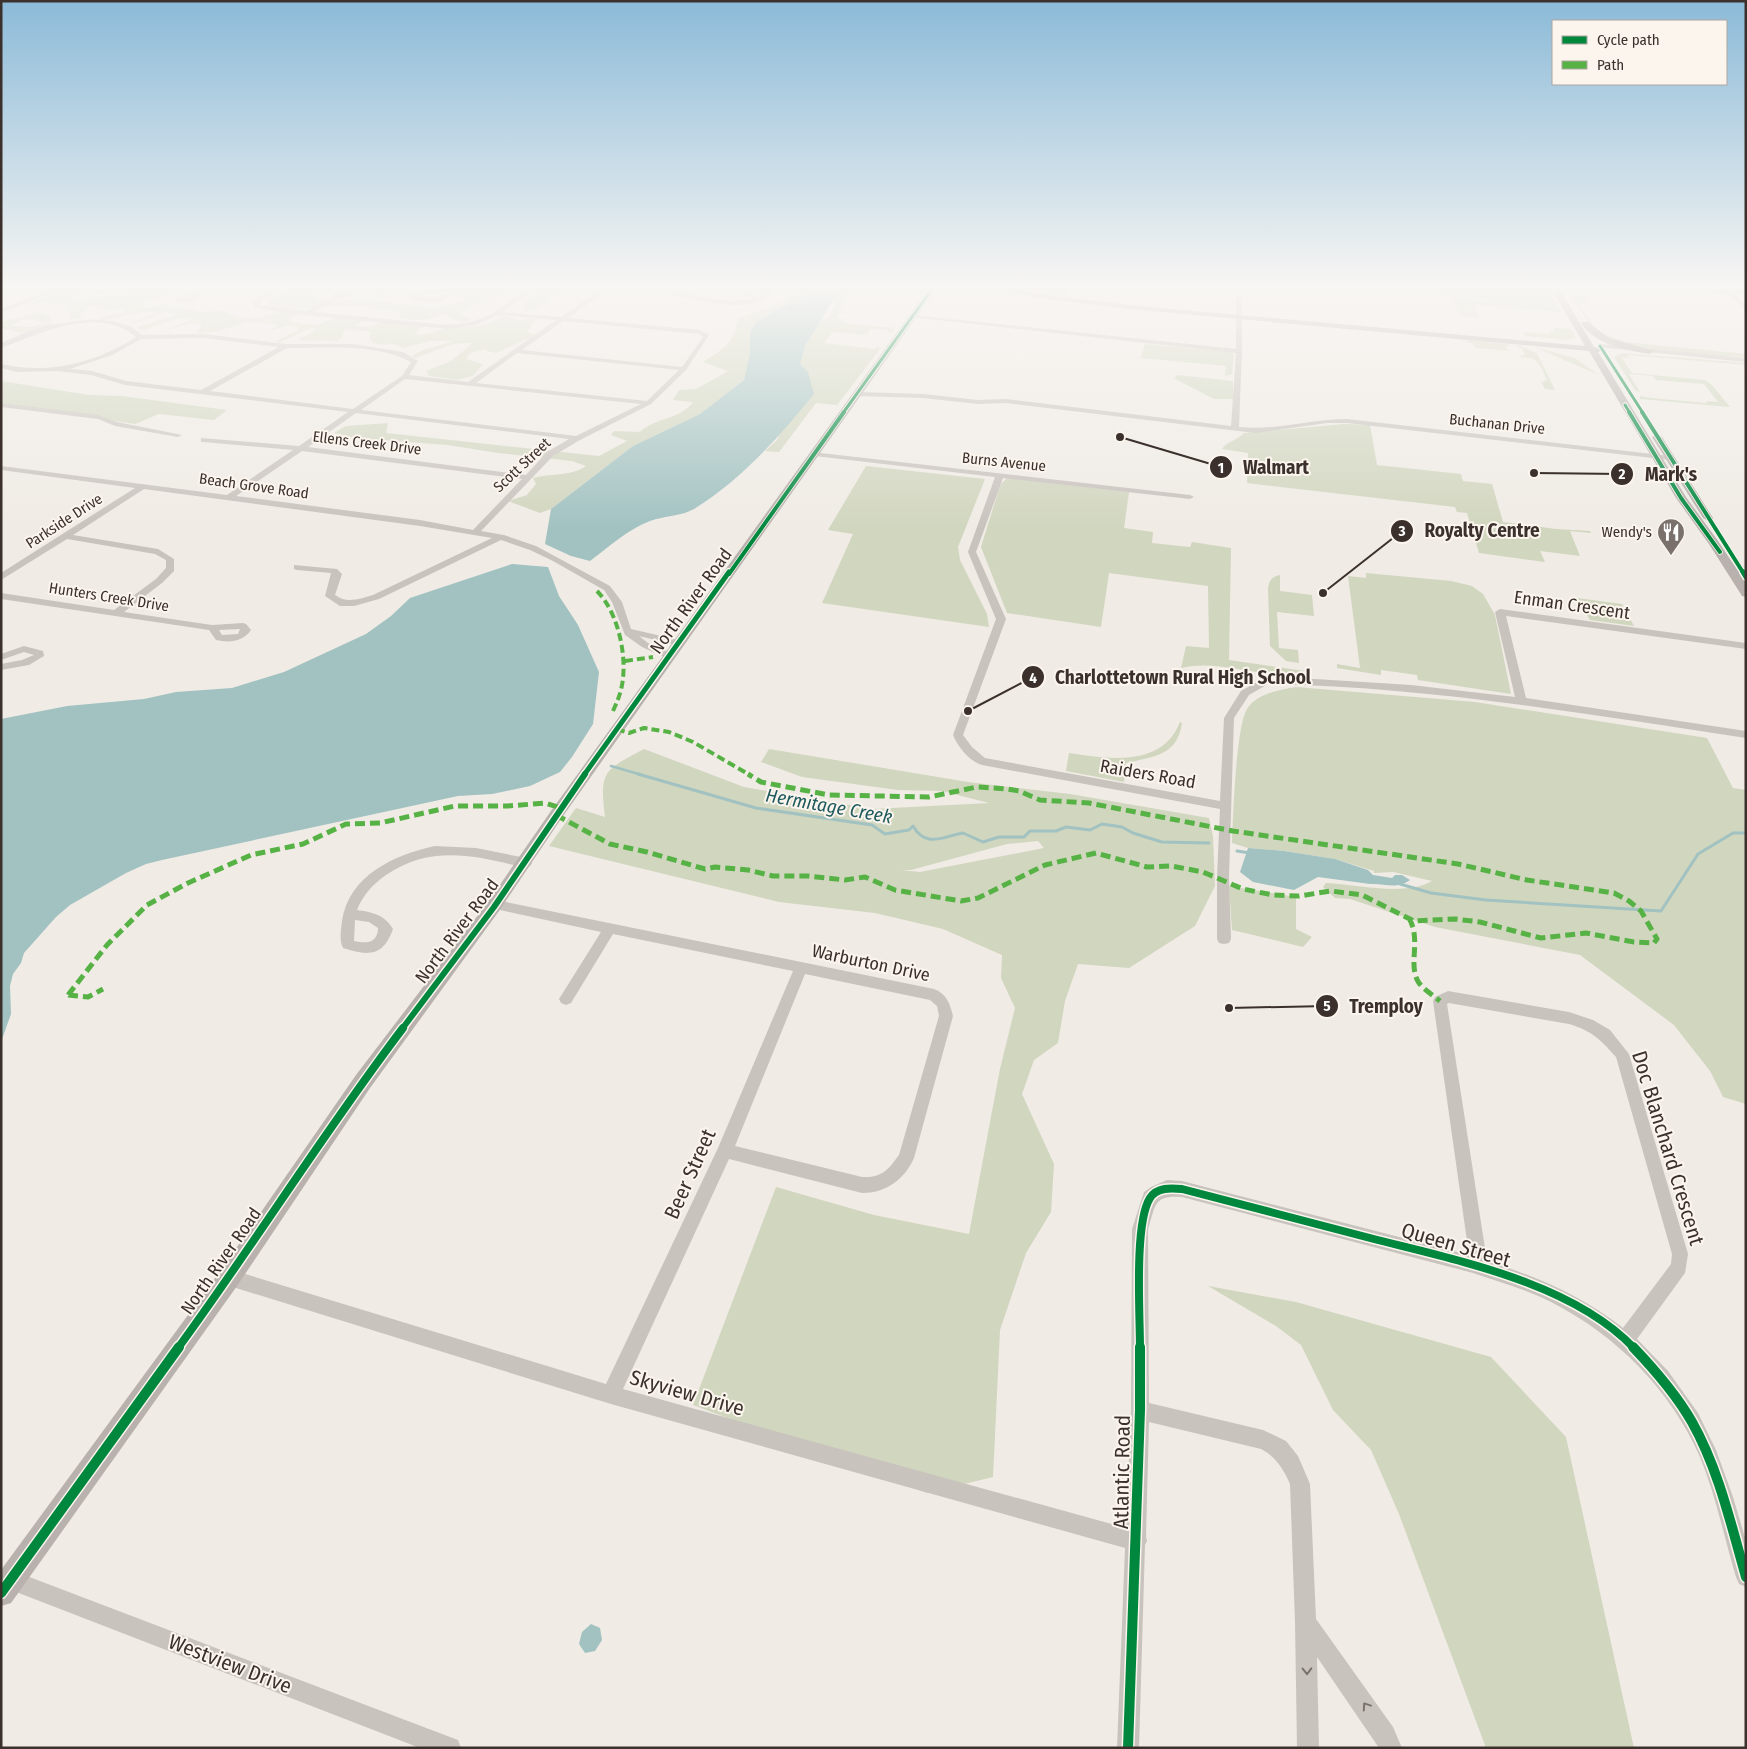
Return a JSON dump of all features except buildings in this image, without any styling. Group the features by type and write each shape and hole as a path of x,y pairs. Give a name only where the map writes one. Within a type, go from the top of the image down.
{"main road":[{"name":"North River Road","path":"6,1586 229,1278 256,1236 382,1056 496,905 526,863 556,815 878,367"},
{"path":"1594,367 1610,380"},
{"path":"1604,367 1610,380 1681,498 1714,543 1746,593"},
{"path":"1609,367 1746,577"}],"street":[{"path":"4,367 20,370 55,369 92,373 125,382 577,438"},
{"path":"55,369 66,367"},
{"path":"82,367 92,373"},
{"path":"203,392 249,367"},
{"path":"228,498 404,377 412,367"},
{"path":"468,384 493,367"},
{"path":"662,367 684,369"},
{"path":"1235,429 1238,367"},
{"name":"Scott Street","path":"476,532 526,476 550,454 577,438 649,403 684,369"},
{"path":"404,377 649,403"},
{"name":"Buchanan Drive","path":"858,394 923,396 978,402 1006,401 1255,431 1327,421 1346,421 1670,458"},
{"path":"1,405 98,418 109,420 115,424 178,434"},
{"name":"Ellens Creek Drive","path":"204,440 300,448 526,476"},
{"name":"Burns Avenue","path":"815,454 1190,497"},
{"name":"Beach Grove Road","path":"1,468 502,537 533,548 556,559 607,588 617,602 624,624"},
{"name":"Raiders Road","path":"1000,475 972,552 1001,619 958,734 960,742 982,761 1226,806"},
{"name":"Parkside Drive","path":"1,577 142,487"},
{"path":"66,536 158,552 170,559 171,569 159,581 116,613"},
{"path":"297,567 334,571 337,574 330,596 340,603 354,603 376,597 502,537"},
{"name":"Hunters Creek Drive","path":"1,596 212,628"},
{"name":"Enman Crescent","path":"1521,701 1500,612 1746,646"},
{"path":"624,624 628,632 641,642 675,649"},
{"path":"624,624 635,632 675,649"},
{"path":"1,658 24,649 39,653 38,656 24,663 1,667"},
{"path":"1224,939 1223,877 1229,718 1245,693 1266,681 1411,688 1521,701 1746,735"},
{"path":"350,914 359,893 376,877 416,855 446,850 476,852 526,863"},
{"name":"Warburton Drive","path":"496,905 934,995 943,1003 946,1016 906,1158 893,1177 874,1186 862,1186 724,1151"},
{"path":"566,999 610,928"},
{"name":"Beer Street","path":"611,1395 724,1151 801,968"},
{"name":"Doc Blanchard Crescent","path":"1479,1265 1440,1001 1448,998 1473,1000 1582,1022 1605,1034 1622,1054 1680,1254 1679,1268 1626,1339"},
{"name":"Queen Street","path":"1150,1198 1156,1192 1167,1188 1182,1190 1479,1265 1561,1296 1598,1318 1626,1339 1651,1365 1695,1428 1710,1458 1746,1577"},
{"name":"Atlantic Road","path":"1128,1748 1140,1410 1140,1230 1150,1198"},
{"name":"Skyview Drive","path":"229,1278 611,1395 1136,1541"},
{"path":"1140,1410 1264,1440 1280,1448 1291,1462 1300,1484 1306,1622 1308,1748"},
{"name":"Westview Drive","path":"6,1586 450,1748"},
{"path":"1306,1622 1380,1727 1391,1748"}],"green space":[{"path":"437,367 481,367 473,376 457,380 429,376 426,371"},
{"path":"716,367 747,367 744,380 700,414 633,446 551,509 540,513 508,501 527,495 536,484 533,478 574,472 586,466 572,461 498,453 448,445 356,438 334,433 346,426 388,423 386,433 599,456 627,441 611,435 614,431 640,432 646,427 682,412 693,402 673,400 679,390 696,389 728,371"},
{"path":"803,367 867,367 837,405 816,403 779,452 765,451 777,440 808,372"},
{"path":"1226,367 1233,367 1232,374 1225,376"},
{"path":"1541,367 1544,367 1555,390 1545,389 1541,382 1547,380"},
{"path":"1580,367 1587,367 1599,375"},
{"path":"1620,367 1628,367 1632,373 1705,380 1712,385 1730,407 1640,399 1640,396 1707,403 1707,401 1718,402 1704,384 1656,380 1653,376 1629,374 1640,392 1635,390"},
{"path":"1177,375 1233,381 1233,399 1214,399 1175,379"},
{"path":"1,381 89,395 122,396 227,410 214,420 159,414 135,424 1,404"},
{"path":"1344,424 1370,425 1377,465 1461,474 1463,481 1492,484 1503,522 1556,529 1590,531 1591,533 1570,531 1580,556 1540,551 1545,562 1479,553 1467,513 1457,512 1455,507 1247,483 1248,453 1222,449 1244,433"},
{"path":"866,466 985,479 958,547 960,560 987,614 989,627 822,603 853,534 828,530"},
{"path":"1007,478 1129,492 1124,528 1153,532 1152,543 1190,547 1192,542 1231,548 1229,660 1305,671 1295,674 1278,674 1205,665 1181,668 1186,646 1209,648 1208,586 1109,573 1101,627 1007,613 981,547 1001,484"},
{"path":"1366,573 1451,581 1472,586 1483,594 1495,615 1511,694 1418,680 1417,675 1381,670 1381,675 1337,668 1337,664 1360,668 1348,576 1366,578"},
{"path":"1280,575 1280,591 1312,595 1314,616 1277,612 1279,648 1298,650 1299,663 1286,661 1270,646 1268,589 1271,580"},
{"path":"1577,598 1622,604 1634,626 1590,620"},
{"path":"1296,687 1475,702 1707,738 1733,788 1746,790 1746,1104 1723,1097 1710,1071 1674,1025 1580,955 1435,927 1350,899 1335,898 1323,887 1326,883 1394,889 1421,886 1432,881 1393,872 1374,873 1374,871 1335,859 1284,851 1248,848 1232,843 1234,794 1240,734 1247,709 1263,696"},
{"path":"1180,722 1182,723 1179,734 1170,748 1155,756 1126,763 1124,782 1066,771 1069,753 1117,758 1147,754 1161,747 1172,737"},
{"path":"644,749 744,787 873,809 989,803 942,791 898,790 802,777 761,762 769,749 968,782 1070,794 1209,818 1213,837 1215,886 1195,926 1129,968 1078,964 1065,1001 1058,1043 1034,1060 1022,1094 1054,1164 1051,1212 1026,1253 1000,1330 993,1477 927,1493 693,1405 776,1187 874,1215 969,1234 1000,1069 1015,1008 1001,978 1002,955 943,929 875,913 779,902 549,846 576,808 605,817 603,789 604,780 608,773 613,767","holes":["1038,841 1044,848 920,872 901,870 911,870 1007,844"]},
{"path":"1229,886 1296,897 1296,929 1312,937 1303,947 1232,930"},
{"path":"1208,1286 1296,1302 1491,1357 1566,1437 1634,1748 1486,1748 1399,1514 1371,1450 1333,1410 1301,1345 1276,1326"}],"water":[{"path":"747,367 803,367 808,372 814,394 787,426 744,471 694,509 642,524 590,561 571,556 545,544 551,509 633,446 700,414 744,380"},
{"path":"512,564 548,567 559,596 578,625 599,672 593,724 560,772 530,786 492,794 458,796 162,860 146,864 126,873 70,905 56,917 24,953 21,963 13,974 10,986 11,1014 1,1042 1,719 67,706 144,699 176,692 232,688 284,672 366,634 391,616 410,598"},
{"path":"1248,848 1284,851 1335,859 1368,870 1373,875 1392,878 1395,875 1402,875 1410,880 1400,885 1390,885 1318,877 1294,890 1253,882 1240,872"},
{"path":"591,1624 600,1628 602,1640 595,1651 585,1653 579,1644 582,1632"}],"waterway":[{"name":"Hermitage Creek","path":"611,766 642,775"},
{"name":"Hermitage Creek","path":"638,774 756,808 872,825 885,834 909,830 913,826 918,833 930,839 963,833 983,842 999,837 1024,837 1030,831 1056,831 1066,827 1090,830 1102,824 1122,827 1133,833 1162,842 1209,843"},
{"path":"1400,884 1431,893 1486,900 1661,911 1698,854 1733,833 1746,833"},
{"path":"1237,851 1250,853"}],"marked path":[{"path":"597,591 611,613 623,656 623,677 613,711"},
{"path":"625,661 653,657"},
{"path":"556,815 610,844 647,852 705,869 715,867 748,870 773,876 808,876 845,880 865,877 895,890 961,901 978,898 1045,865 1096,853 1147,867 1171,866 1203,872 1243,889 1273,895 1299,896 1331,891 1362,895 1414,921 1455,919 1480,922 1541,938 1586,933 1634,942 1654,943 1657,939 1641,911 1622,896 1614,893 1527,880 1458,864 1233,831 1089,803 1040,800 1019,791 1007,789 977,787 929,797 829,795 786,788 761,782 693,742 669,732 644,728 629,733 617,729"},
{"path":"68,995 107,945 147,905 188,883 251,855 303,844 346,824 380,823 455,806 508,806 545,803 561,808"},
{"path":"1409,918 1416,934 1414,964 1417,979 1424,988 1440,1001"},
{"path":"68,995 88,997 103,989"}],"cycle path":[{"path":"1,1593 229,1278 285,1193 363,1081 494,907 556,815 877,367"},
{"path":"1613,367 1746,577"},
{"path":"1625,405 1681,498 1720,552"},
{"path":"1128,1748 1140,1410 1140,1229 1150,1198 1157,1192 1167,1188 1182,1189 1473,1264 1516,1278 1556,1296 1594,1317 1629,1344 1662,1378 1691,1420 1709,1457 1723,1497 1746,1577"}],"place":[{"name":"Walmart","path":"1120,437"},
{"name":"Mark's","path":"1534,473"},
{"name":"Wendy's","path":"1671,556"},
{"name":"Royalty Centre","path":"1323,593"},
{"name":"Charlottetown Rural High School","path":"968,711"},
{"name":"Tremploy","path":"1229,1008"}]}
